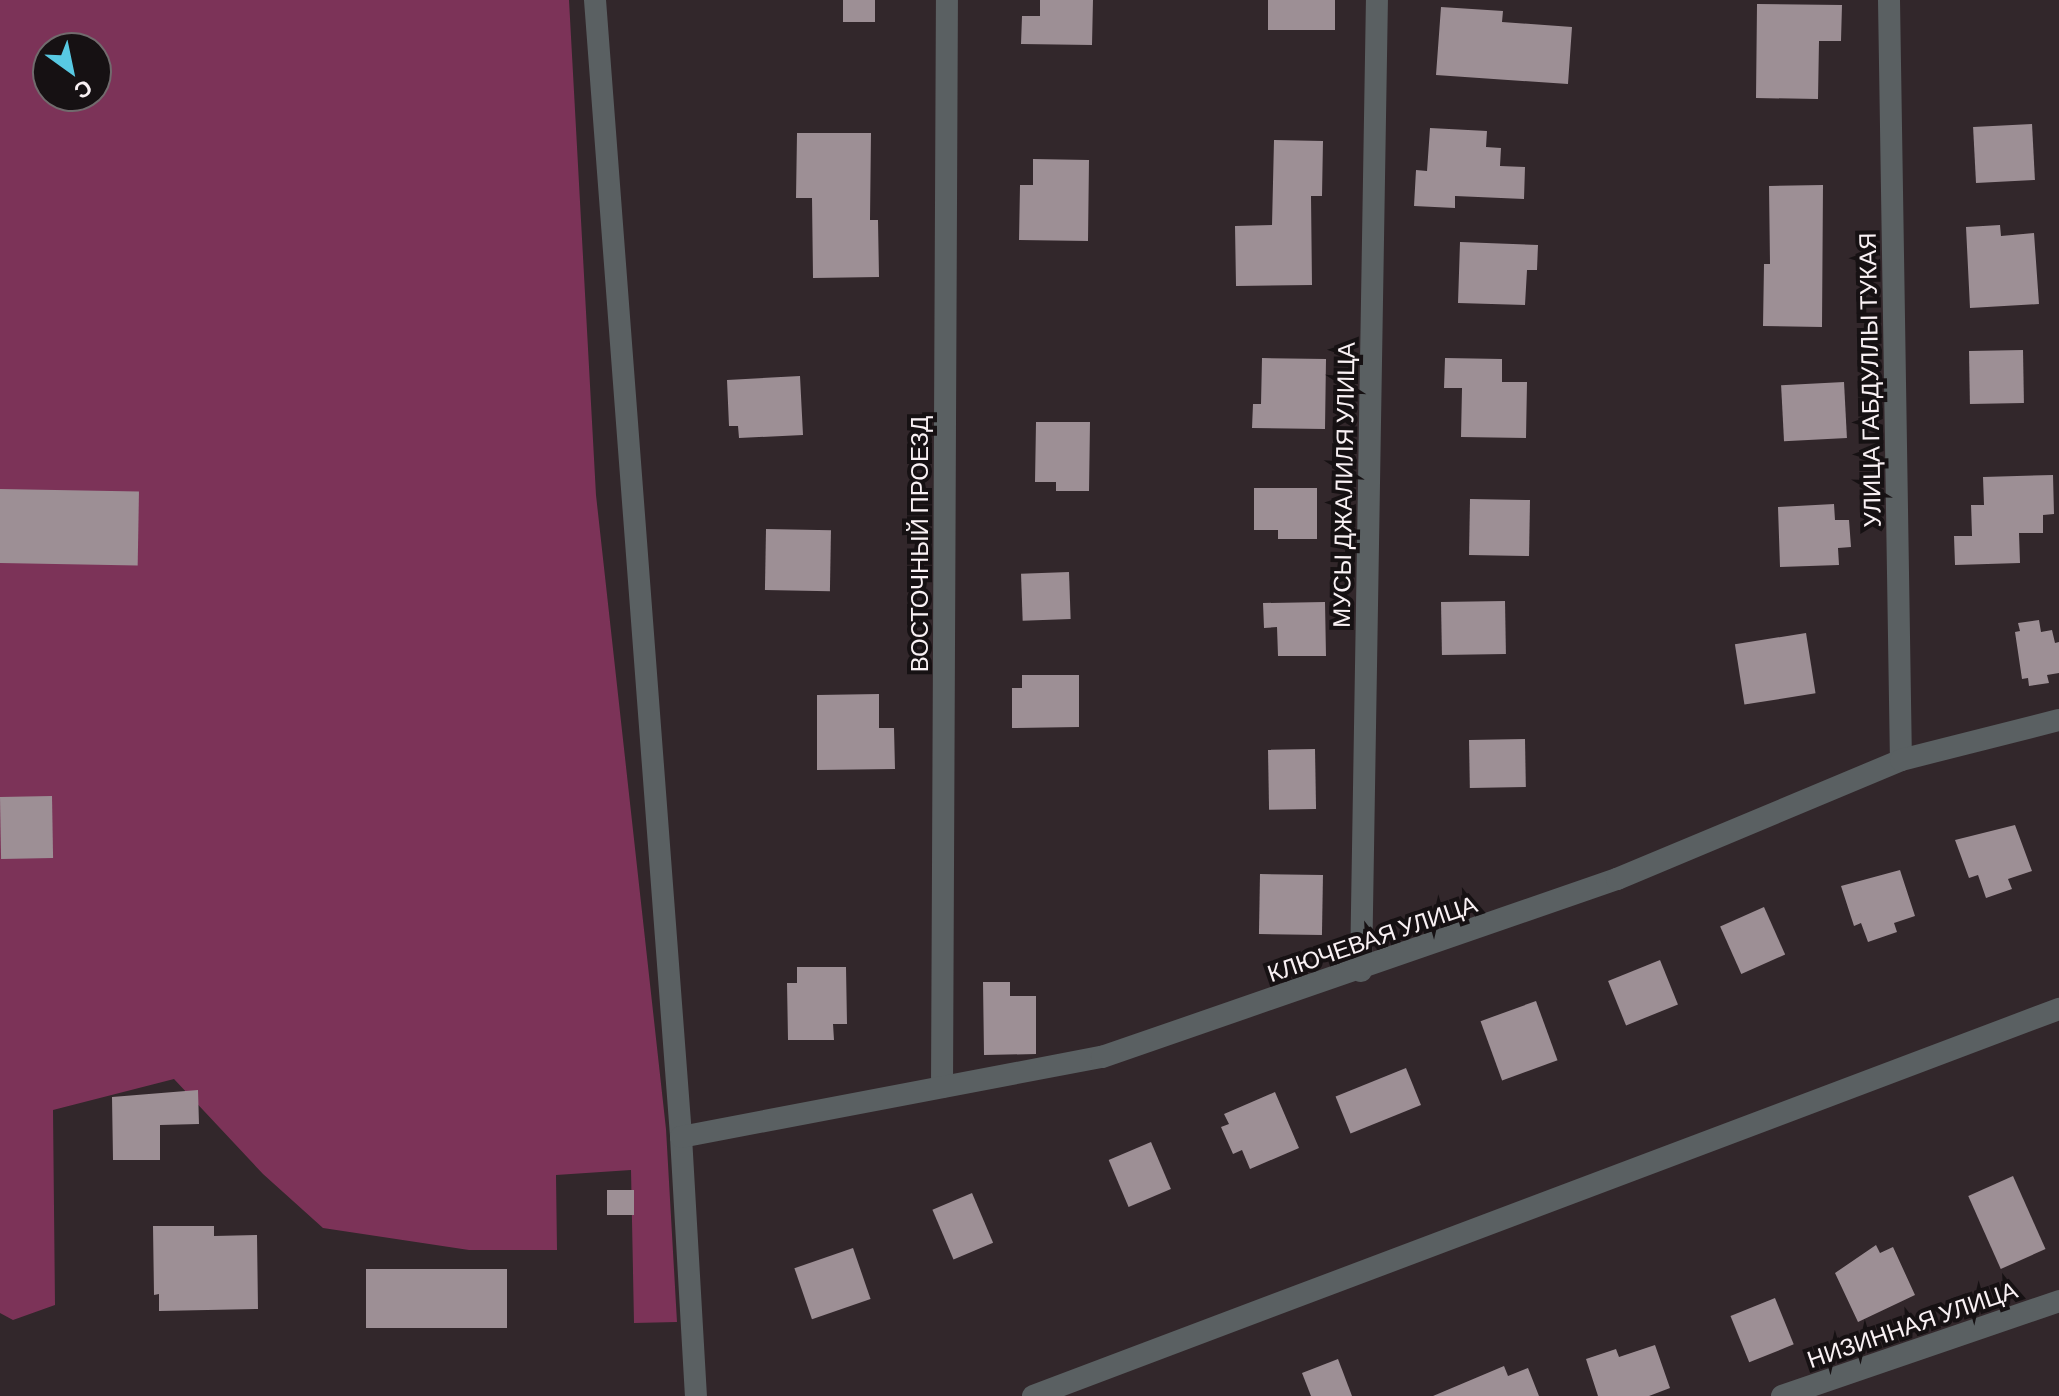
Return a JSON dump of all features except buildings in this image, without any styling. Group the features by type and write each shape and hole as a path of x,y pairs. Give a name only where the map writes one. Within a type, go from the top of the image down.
{"street":[{"path":"595,0 681,1137 696,1396"},
{"name":"ВОСТОЧНЫЙ ПРОЕЗД","path":"942,1087 947,0"},
{"name":"МУСЫ ДЖАЛИЛЯ УЛИЦА","path":"1361,971 1377,0"},
{"name":"УЛИЦА ГАБДУЛЛЫ ТУКАЯ","path":"1889,0 1901,760"},
{"name":"КЛЮЧЕВАЯ УЛИЦА","path":"681,1137 1102,1057 1361,971 1617,879 1901,760 2059,720"},
{"path":"1033,1396 2059,1009"},
{"name":"НИЗИННАЯ УЛИЦА","path":"1782,1396 2059,1301"}],"shaded area":[{"path":"0,0 569,0 596,495 666,1129 677,1322 634,1323 631,1170 556,1175 557,1250 469,1250 323,1228 263,1174 174,1079 53,1110 55,1305 13,1320 0,1313"}]}
